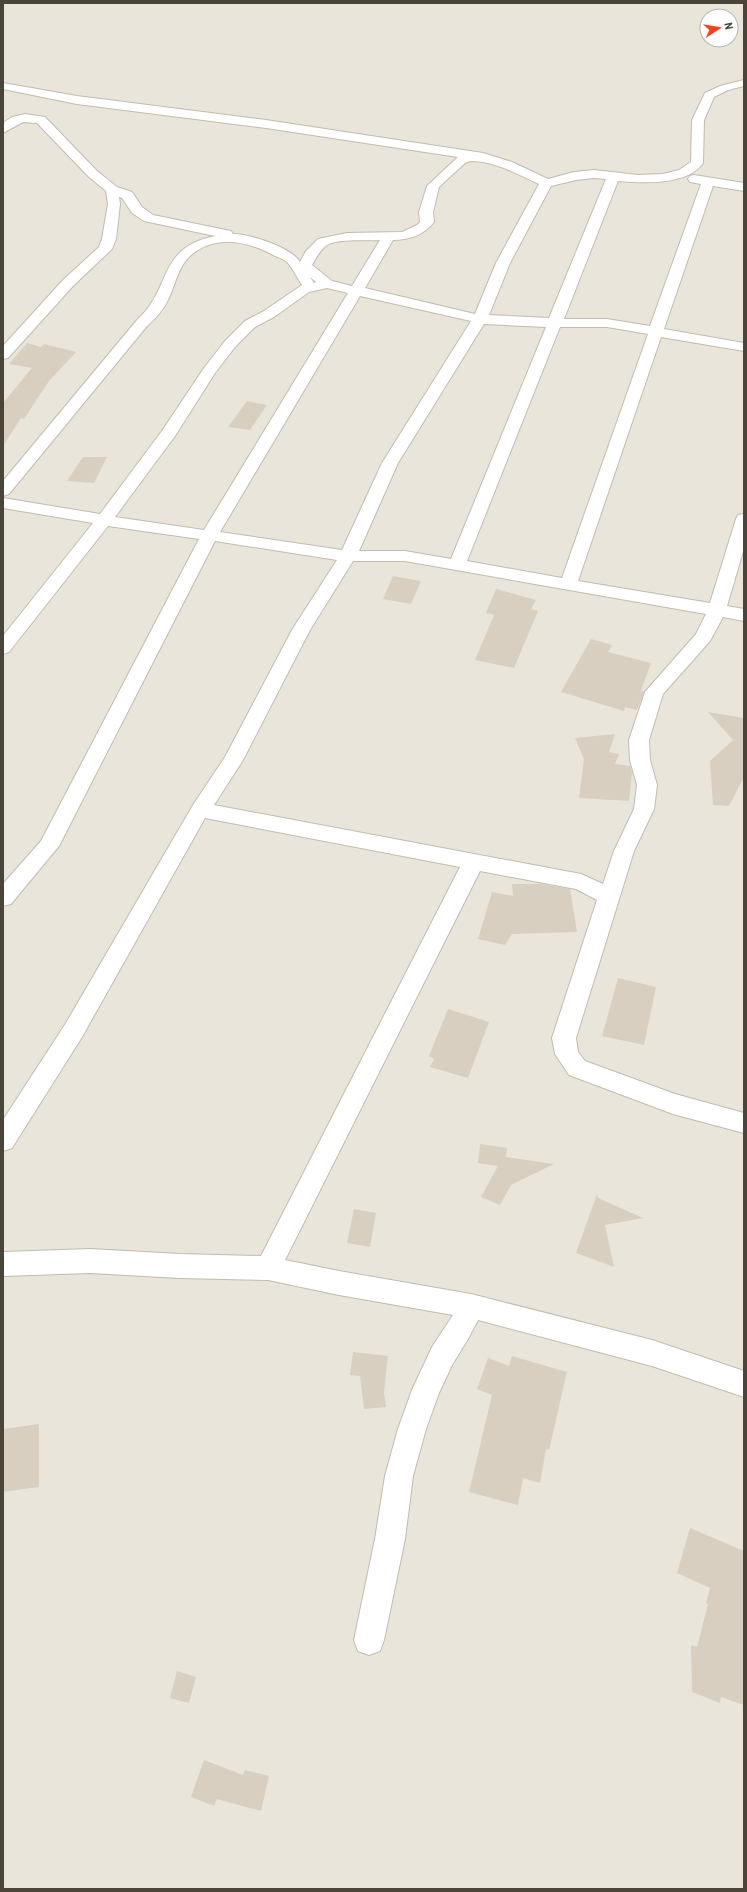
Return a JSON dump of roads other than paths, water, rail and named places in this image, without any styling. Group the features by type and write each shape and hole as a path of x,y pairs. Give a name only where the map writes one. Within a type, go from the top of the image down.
{"street":[{"path":"3,86 77,100 266,124 483,157 508,165 546,183 556,182 574,176 594,174 638,179 663,178 683,173 697,163 698,120 708,95 724,88 744,83"},
{"path":"3,129 16,119 31,117 41,120 93,174 112,190 127,195 137,210 149,218 243,238 274,249 292,259 310,287"},
{"path":"327,284 305,266 311,254 323,242 347,237 404,236 422,228 427,222 426,212 433,186 461,160 469,157 483,157"},
{"path":"673,175 744,187"},
{"path":"457,565 614,176"},
{"path":"568,585 708,181"},
{"path":"3,1141 74,1030 200,810 233,760 300,630 348,556 390,463 480,319 504,263 546,183"},
{"path":"3,355 68,283 105,249 109,239 114,209 112,190"},
{"path":"3,898 49,846 209,536 389,236"},
{"path":"3,491 142,323 152,313 161,300 175,267 185,253 204,242 224,238 243,238"},
{"path":"3,648 104,520 169,433 209,371 230,344 250,324 269,314 304,289 327,284 480,319 607,323 744,347"},
{"path":"3,503 104,520 348,556 406,556 744,615"},
{"path":"744,519 717,611 704,637 654,692 639,740 640,760 647,785 644,809 624,851 564,1038 564,1050 569,1059 577,1068 673,1104 744,1123"},
{"path":"200,810 581,882 610,897"},
{"path":"268,1268 474,861"},
{"path":"3,1264 90,1261 180,1266 268,1268 339,1283 471,1306 652,1354 744,1384"},
{"path":"370,1640 390,1538 399,1476 412,1429 426,1390 442,1356 459,1330 471,1306"}]}
